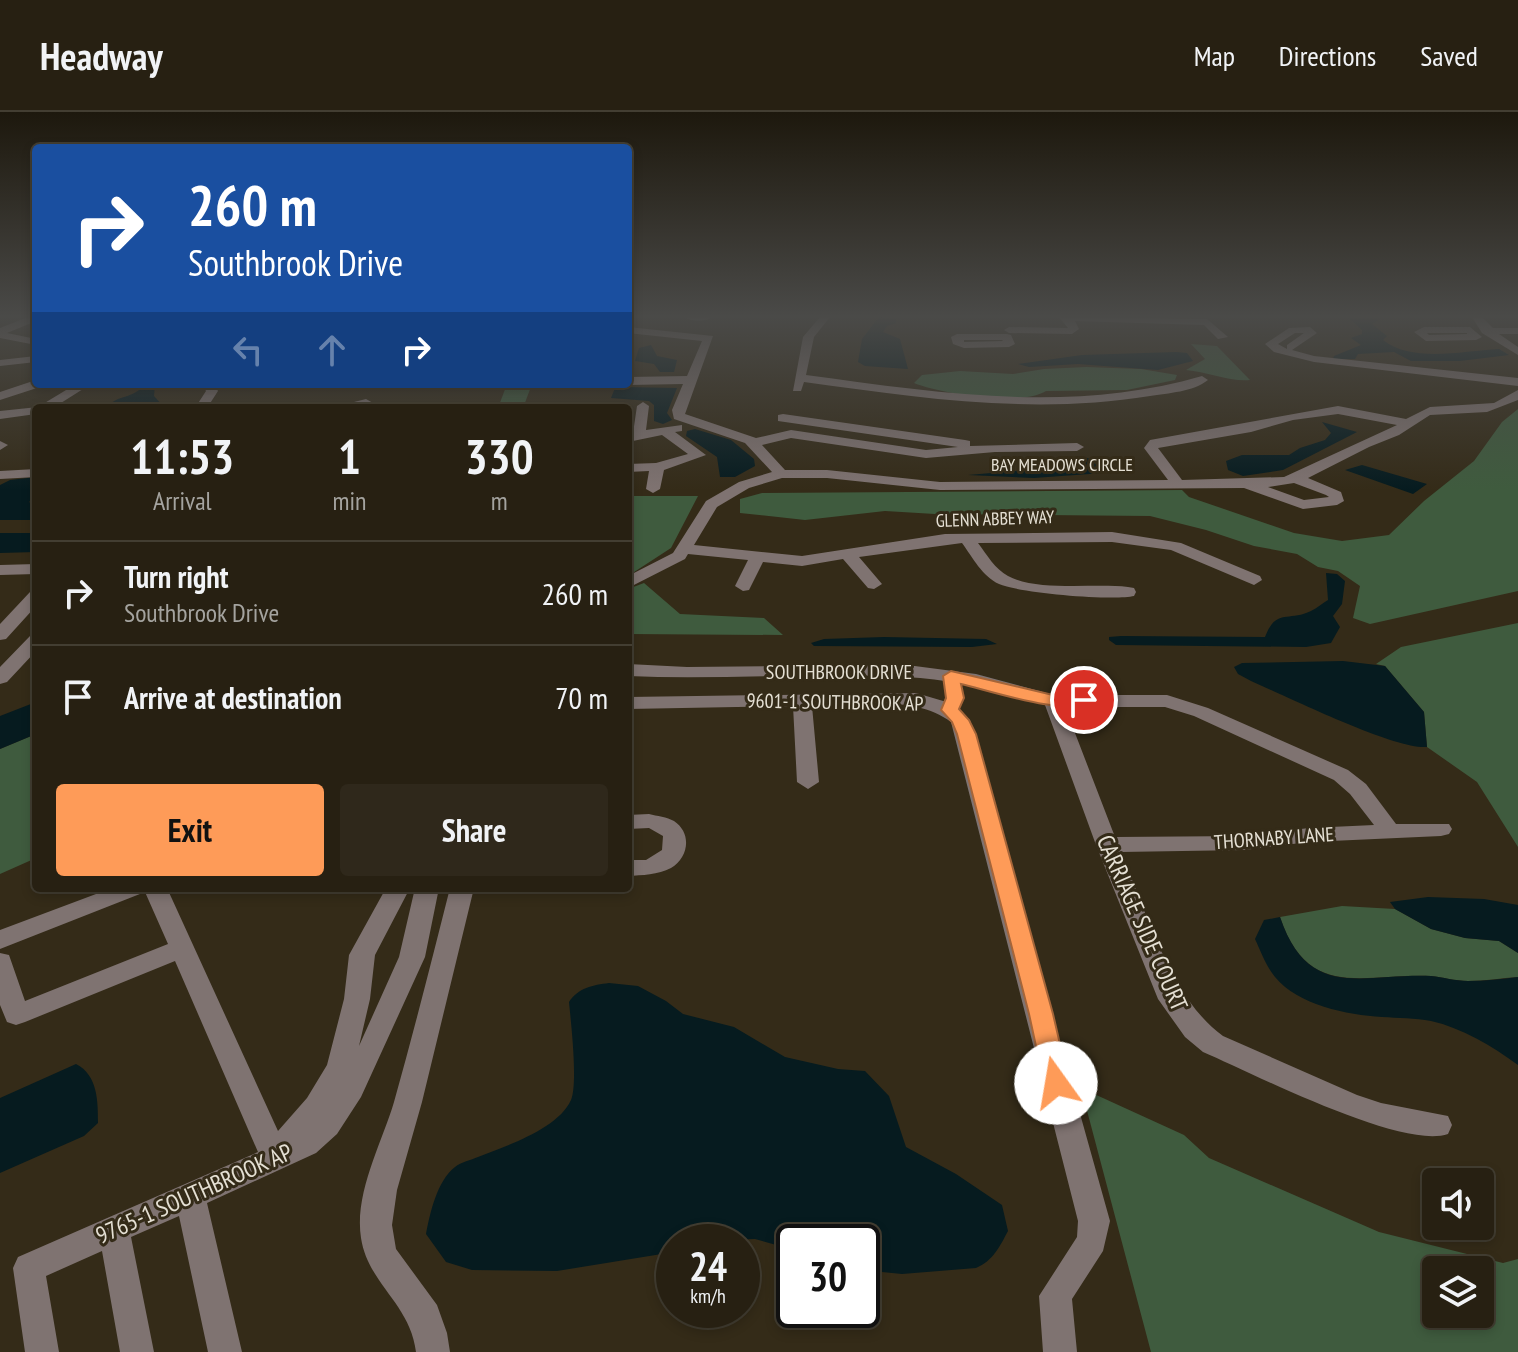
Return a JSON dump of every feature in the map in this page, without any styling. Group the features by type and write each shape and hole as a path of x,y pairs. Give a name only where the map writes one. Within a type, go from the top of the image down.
{"street":[{"path":"693,375 678,414 686,420 699,422 729,421"},
{"path":"800,375 798,383 1009,404 1100,401 1182,387 1202,380"},
{"path":"1394,375 1407,383"},
{"path":"1453,375 1518,382"},
{"path":"632,381 691,380"},
{"path":"0,396 32,385"},
{"path":"51,404 78,388"},
{"path":"358,388 361,403"},
{"name":"BAY MEADOWS CIRCLE","path":"632,581 670,562 684,549 711,504 744,485 781,474 827,474 932,486 1247,484 1296,479 1365,443 1395,432 1431,411 1497,407 1518,394"},
{"path":"358,404 374,404"},
{"path":"643,406 634,438 699,422 753,443 781,474"},
{"path":"1179,485 1151,448 1155,443 1338,410 1407,423"},
{"path":"0,415 32,411"},
{"path":"783,418 995,448"},
{"path":"791,434 804,421"},
{"path":"632,468 657,467 699,455 665,431"},
{"path":"753,443 791,434 854,449 936,454 995,448 1077,447"},
{"path":"653,489 657,467"},
{"path":"0,475 32,473"},
{"path":"1247,484 1297,504 1337,501 1336,495 1331,492 1296,479"},
{"name":"GLENN ABBEY WAY","path":"684,549 802,561 849,556 933,540 1112,537 1190,551 1254,580"},
{"path":"966,538 993,574 1010,584 1128,592"},
{"path":"849,556 874,584"},
{"path":"743,586 757,558"},
{"path":"0,560 32,560"},
{"path":"0,570 32,569"},
{"path":"0,635 32,600"},
{"path":"0,678 32,644"},
{"name":"SOUTHBROOK DRIVE","path":"632,670 687,673 873,670 944,675 1053,701 1146,700 1183,705 1341,775 1358,789 1390,831"},
{"path":"944,675 955,698 950,710"},
{"name":"9601-1 SOUTHBROOK AP","path":"632,703 916,699 950,710 960,720 967,734 1094,1221 1092,1241 1055,1296 1060,1352"},
{"path":"802,700 808,782"},
{"name":"CARRIAGE SIDE COURT","path":"1053,701 1107,845 1171,999 1194,1030 1213,1044 1347,1103 1381,1115 1438,1125"},
{"path":"632,822 651,820 661,823 676,834 678,842 676,850 663,863 632,868"},
{"name":"THORNABY LANE","path":"1107,845 1244,843 1441,829"},
{"path":"0,940 126,892"},
{"path":"157,892 219,1037 275,1156 317,1106 335,1077 346,1048 357,999 362,955 396,892"},
{"name":"9765-1 SOUTHBROOK AP","path":"42,1352 29,1268 306,1144 327,1125 347,1097 412,957 426,892"},
{"path":"433,1352 433,1342 421,1305 382,1256 376,1237 377,1209 461,892"},
{"path":"0,962 16,1015 182,948"},
{"path":"357,999 394,998"},
{"path":"190,1196 225,1352"},
{"path":"114,1229 137,1352"}],"green space":[{"path":"922,375 1177,375 1175,380 1127,390 1046,391 1034,396 1000,398 961,395 914,383"},
{"path":"1210,375 1245,375 1250,380"},
{"path":"506,388 530,388 524,404 500,404"},
{"path":"1518,409 1518,591 1370,624 1353,618 1360,586 1338,571 1318,567 1297,554 1254,546 1150,516 885,511 805,520 740,513 740,499 762,493 1182,490 1189,497 1294,533 1342,541 1389,535 1424,501 1474,461 1502,422"},
{"path":"632,496 698,496 671,548 632,573"},
{"path":"644,583 680,614 764,618 783,635 632,634 632,588"},
{"path":"1518,623 1518,847 1477,782 1427,747 1424,712 1385,666 1376,664 1401,647"},
{"path":"32,736 32,860 0,874 0,749"},
{"path":"1342,906 1395,909 1431,929 1465,938 1499,941 1518,953 1518,977 1468,981 1431,976 1340,977 1322,972 1306,961 1292,944 1280,917"},
{"path":"1081,1088 1184,1135 1209,1158 1379,1232 1475,1256 1422,1256 1422,1328 1494,1328 1494,1261 1503,1263 1518,1259 1518,1352 1151,1352"}],"water":[{"path":"140,388 155,388 154,396 161,404 111,404"},
{"path":"615,388 677,388 667,413 672,420 663,424 654,421 654,405 649,401 611,398"},
{"path":"1322,422 1357,432 1283,470 1243,476 1228,470 1226,461 1242,455 1289,455 1325,440 1331,433"},
{"path":"695,429 731,440 754,459 755,466 735,477 720,477 717,457 686,436 687,431"},
{"path":"1088,458 1103,473 1034,478 968,475 1040,469 1046,466 1042,459"},
{"path":"1362,465 1427,484 1413,494 1345,470"},
{"path":"32,477 32,499 29,502 32,504 32,520 0,520 0,485 10,480"},
{"path":"0,533 32,533 32,552 0,553"},
{"path":"1326,573 1337,574 1345,581 1342,604 1333,616 1340,627 1331,643 1306,647 1116,645 1109,640 1109,637 1121,636 1265,637 1278,619 1311,611 1328,600"},
{"path":"824,639 986,639 997,644 972,647 814,646 811,643"},
{"path":"1343,661 1385,666 1424,712 1427,747 1391,740 1340,721 1251,681 1238,674 1234,667 1242,663"},
{"path":"32,704 32,736 0,749 0,716"},
{"path":"1428,897 1484,899 1518,905 1518,953 1499,941 1465,938 1431,929 1395,909 1390,902"},
{"path":"1280,917 1292,944 1306,962 1323,972 1341,977 1431,976 1468,981 1518,977 1518,1065 1476,1038 1443,1024 1339,1011 1296,995 1272,973 1255,939 1264,920"},
{"path":"609,983 638,986 683,1014 734,1027 785,1057 838,1069 865,1071 889,1096 906,1147 956,1174 1002,1205 1008,1231 995,1252 976,1268 902,1274 880,1272 880,1224 776,1224 776,1245 760,1240 760,1224 656,1224 656,1255 557,1271 472,1270 446,1262 426,1234 443,1180 457,1165 530,1135 555,1120 564,1110 571,1100 574,1080 569,1002 581,990"},
{"path":"76,1064 93,1082 98,1123 84,1136 0,1173 0,1098"}],"route":[{"path":"1056,1083 1041,1014 967,734 957,715 950,710 955,698 951,676 1053,701 1084,700"}]}
